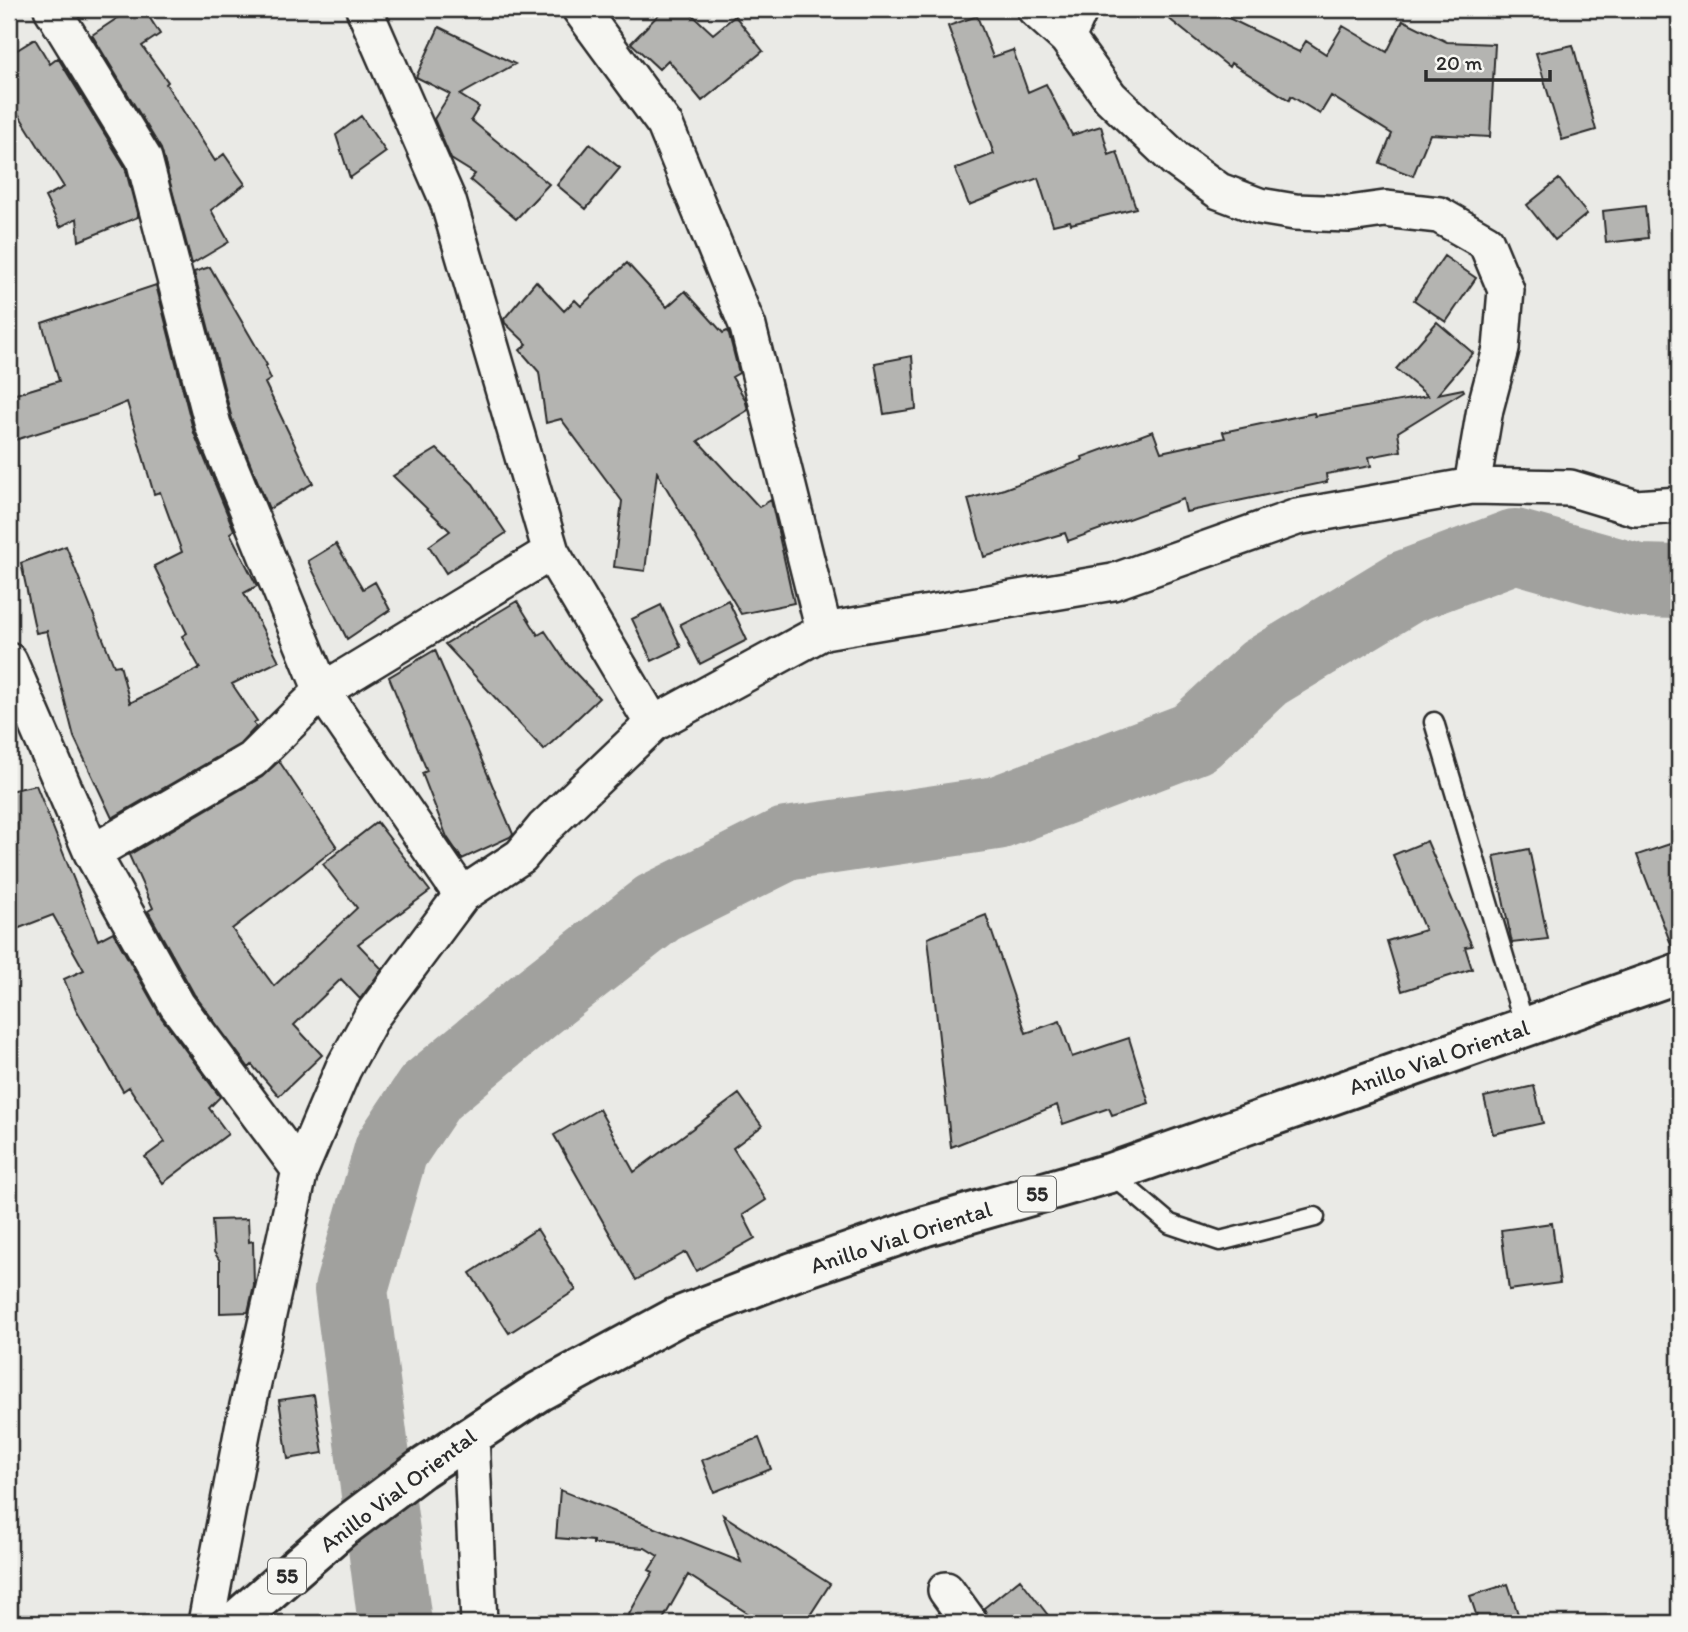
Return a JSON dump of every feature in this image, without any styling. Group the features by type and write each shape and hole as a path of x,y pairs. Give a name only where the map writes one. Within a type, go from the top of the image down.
{"highway":[{"name":"Anillo Vial Oriental","path":"233,1623 341,1530 471,1434 538,1392 675,1318 793,1272 926,1226 1110,1173 1679,973"}],"street":[{"path":"52,9 144,159 213,425 322,691 462,895"},
{"path":"364,9 448,201 551,552 653,724"},
{"path":"580,9 665,125 748,327 824,631"},
{"path":"1035,9 1073,23 1110,97 1175,159 1219,191 1259,206 1295,212 1349,215 1385,209 1439,215 1486,242 1506,290 1501,349 1485,409 1472,486"},
{"path":"206,1623 243,1428 300,1170 343,1069 372,1016 462,895 521,856 544,828 653,724 824,631 1113,582 1297,517 1472,486 1570,488 1636,508 1679,505"},
{"path":"92,853 252,760 322,691 551,552"},
{"path":"9,661 92,853 177,1005 300,1170"},
{"path":"471,1434 479,1623"},
{"path":"946,1590 970,1623"}],"lane":[{"path":"1434,722 1525,1027"},
{"path":"1110,1173 1170,1224 1220,1241 1315,1217"}],"building":[{"path":"131,9 144,9 160,34 142,46 168,82 166,84 215,161 224,154 245,184 211,210 229,242 192,264 161,149 92,35"},
{"path":"664,9 686,9 713,34 735,16 763,51 702,101 668,60 659,69 631,43"},
{"path":"1157,9 1210,9 1299,52 1306,41 1326,54 1343,26 1387,52 1403,20 1447,42 1495,44 1490,137 1430,134 1413,176 1380,163 1392,134 1331,96 1320,114 1291,96 1289,100 1231,63 1229,67"},
{"path":"977,16 993,57 1013,50 1028,92 1046,84 1072,135 1101,126 1109,155 1117,152 1136,208 1071,224 1070,221 1053,225 1038,178 969,205 955,169 994,154 948,26"},
{"path":"439,27 515,64 460,95 479,107 471,120 549,184 516,219 470,180 475,174 451,159 434,119 450,94 416,77"},
{"path":"35,39 50,64 58,58 125,167 138,217 79,241 77,218 60,227 45,197 64,187 9,99 9,55"},
{"path":"1573,45 1596,130 1562,140 1536,53"},
{"path":"361,116 386,152 350,178 336,135"},
{"path":"590,144 620,168 586,209 557,185"},
{"path":"1559,179 1587,214 1555,240 1527,205"},
{"path":"1645,206 1648,238 1606,243 1603,211"},
{"path":"1444,256 1476,278 1446,322 1414,300"},
{"path":"627,263 667,307 685,291 723,333 727,331 729,334 739,373 732,377 748,410 698,441 759,507 771,500 794,603 741,614 657,472 645,571 614,567 622,501 561,419 546,423 539,372 520,350 527,344 504,319 536,281 564,311 575,300 581,306"},
{"path":"210,267 267,365 265,366 271,379 265,383 313,483 269,509 232,419 194,272"},
{"path":"156,285 194,433 234,530 230,533 257,586 244,593 279,661 232,684 257,721 254,723 256,727 240,744 112,818 74,737 47,631 36,633 21,563 66,546 114,666 120,665 130,703 200,668 182,636 187,633 154,566 182,552 160,492 154,494 127,402 9,442 9,396 59,381 42,323"},
{"path":"1437,322 1473,353 1438,394 1463,389 1464,391 1398,432 1401,451 1369,457 1371,466 1326,474 1327,482 1186,512 1183,499 1068,541 1065,533 984,557 968,499 1083,460 1082,457 1153,431 1161,452 1225,438 1223,432 1314,413 1315,416 1428,396 1396,369"},
{"path":"912,356 916,409 884,414 875,363"},
{"path":"437,449 473,484 506,533 446,573 429,546 450,531 393,476"},
{"path":"336,544 363,589 375,582 390,610 347,639 308,561"},
{"path":"728,600 747,640 700,664 680,624"},
{"path":"517,601 538,635 545,631 568,665 599,698 544,750 445,644"},
{"path":"661,605 681,647 652,661 632,619"},
{"path":"435,650 513,834 462,859 447,837 422,773 427,771 389,677"},
{"path":"279,761 337,847 232,929 274,986 357,908 323,864 377,822 430,891 358,944 382,969 360,999 341,979 294,1025 322,1055 279,1096 252,1065 249,1068 194,994 148,911 153,908 129,855 262,777"},
{"path":"36,785 98,940 113,932 161,1017 220,1097 209,1108 228,1134 163,1183 145,1157 165,1142 129,1087 123,1091 76,1009 64,979 84,970 53,915 9,932 9,791"},
{"path":"1427,841 1472,946 1465,947 1472,969 1402,991 1387,941 1425,930 1393,855"},
{"path":"1679,841 1679,952 1674,952 1637,855"},
{"path":"1529,849 1548,939 1512,943 1494,856"},
{"path":"986,915 1026,1033 1060,1021 1072,1057 1129,1038 1149,1103 1112,1115 1109,1108 1063,1124 1057,1105 951,1147 928,938"},
{"path":"1534,1086 1543,1123 1493,1134 1484,1097"},
{"path":"739,1094 762,1126 733,1148 766,1200 743,1215 755,1238 696,1271 686,1252 636,1280 554,1135 599,1109 634,1172"},
{"path":"248,1219 249,1242 253,1241 254,1286 248,1312 220,1313 220,1261 214,1252 212,1220"},
{"path":"1552,1223 1560,1283 1509,1290 1501,1230"},
{"path":"537,1229 576,1290 509,1333 470,1273"},
{"path":"314,1395 323,1453 288,1459 279,1400"},
{"path":"759,1438 771,1469 714,1492 702,1460"},
{"path":"560,1490 741,1562 723,1515 830,1584 805,1623 763,1623 688,1575 661,1623 624,1623 653,1572 649,1570 658,1556 645,1548 556,1538"},
{"path":"1020,1579 1054,1623 990,1623 984,1608"},
{"path":"1508,1584 1521,1623 1479,1623 1470,1596"}],"waterway":[{"path":"395,1623 351,1290 391,1150 430,1092 538,1002 658,908 786,844 997,813 1194,738 1264,673 1406,587 1515,546 1639,581 1679,582"}]}
